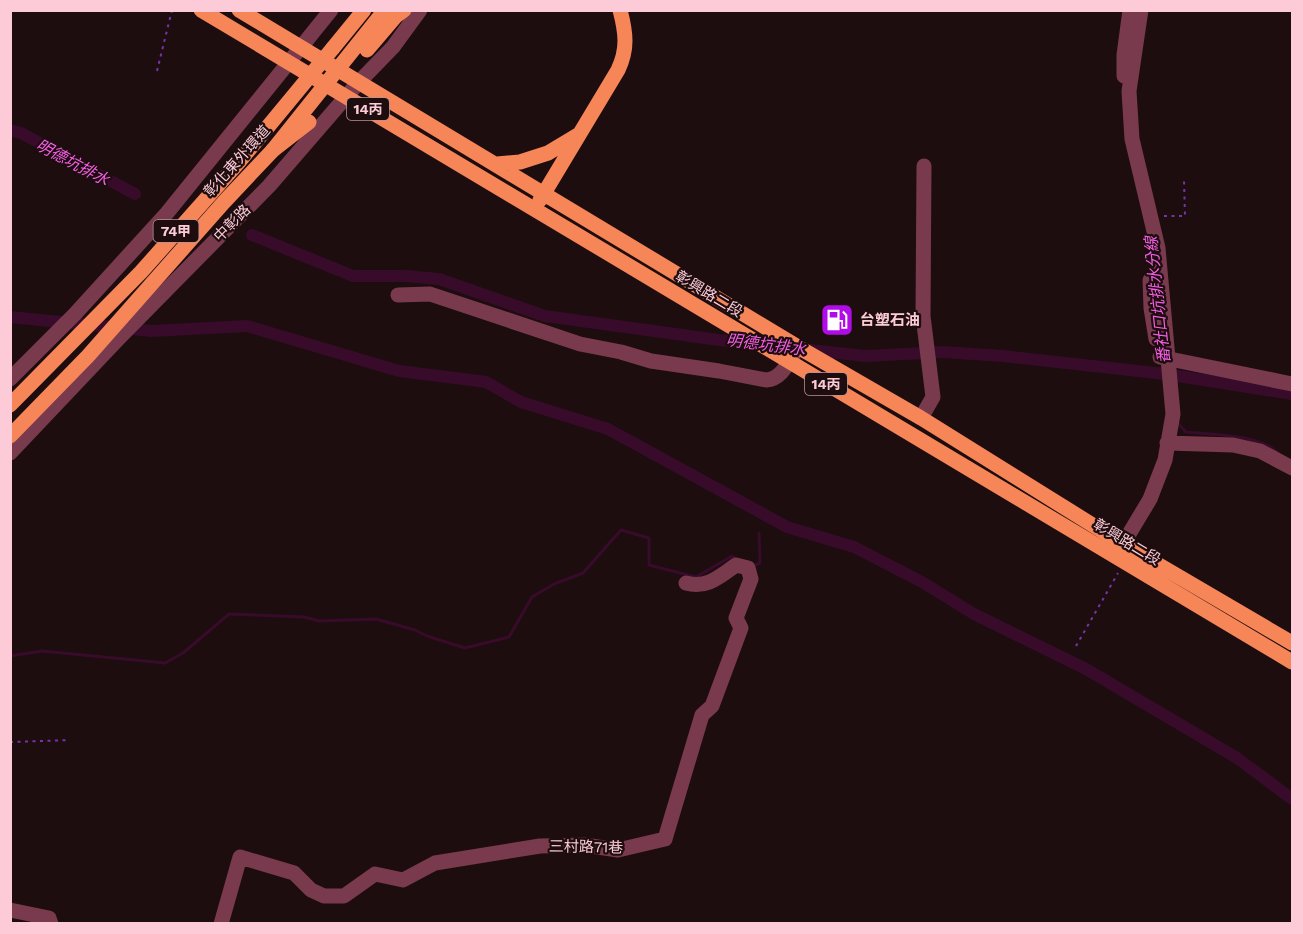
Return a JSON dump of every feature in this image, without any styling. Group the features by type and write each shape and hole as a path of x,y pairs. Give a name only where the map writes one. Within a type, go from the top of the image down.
{"main road":[{"name":"彰興路二段","path":"201,10 788,362 1121,551 1293,643"},
{"name":"彰興路二段","path":"239,10 300,49 497,164 798,347 921,418 1293,662"},
{"path":"333,48 356,10"},
{"name":"彰化東外環道","path":"10,405 141,272 238,163 364,10"},
{"name":"彰化東外環道","path":"10,436 88,356 273,150 385,10"},
{"path":"273,150 309,123 372,44 404,10"},
{"path":"534,211 625,55 625,32 620,10"},
{"path":"497,164 520,162 548,153 580,133"}],"street":[{"path":"10,379 75,314 167,213 331,10"},
{"name":"中彰路","path":"10,453 148,308 269,186 346,96 393,47 420,10"},
{"path":"1129,91 1124,78 1124,55 1130,10"},
{"path":"1121,551 1150,499 1165,460 1167,443 1158,248 1132,139 1129,91 1141,10"},
{"path":"1132,139 1127,156 1147,237 1151,308 1164,359"},
{"path":"921,418 933,397 923,316 924,166"},
{"path":"398,295 430,294 580,344 651,361 766,380 773,380 781,375 798,347"},
{"path":"1164,359 1293,384"},
{"path":"1167,443 1233,444 1260,451 1293,468"},
{"name":"三村路71巷","path":"221,924 240,857 294,873 311,890 324,896 344,896 375,874 403,880 435,863 540,846 584,844 618,850 665,840 702,715 712,706 741,628 736,618 751,579 748,568 736,565 713,581 697,586 686,584"},
{"path":"10,910 49,918 51,924"}],"path":[{"path":"157,72 172,10"},
{"path":"1151,216 1185,216 1184,180"},
{"path":"1076,646 1120,569 1121,551"},
{"path":"10,742 70,740"}],"waterway":[{"name":"明德坑排水","path":"10,130 21,133 135,194"},
{"name":"明德坑排水","path":"252,235 353,276 405,276 439,279 545,316 719,340 865,356 944,352 1003,356 1165,374 1292,394"},
{"path":"10,317 152,331 247,326 399,371 486,382 521,402 608,429 787,527 854,547 922,582 974,614 1086,669 1237,758 1292,799"},
{"path":"1176,421 1186,432 1247,439 1259,442 1278,453"},
{"path":"10,656 42,651 165,663 183,653 229,614 304,617 319,621 376,619 465,648 509,637 532,597 554,584 583,573 621,530 649,538 649,565 696,577 732,556 737,559"},
{"path":"753,566 760,563 759,533"}],"place":[{"name":"台塑石油","path":"837,320"}],"water label":[{"name":"番社口坑排水分線","path":"1157,300"}]}
